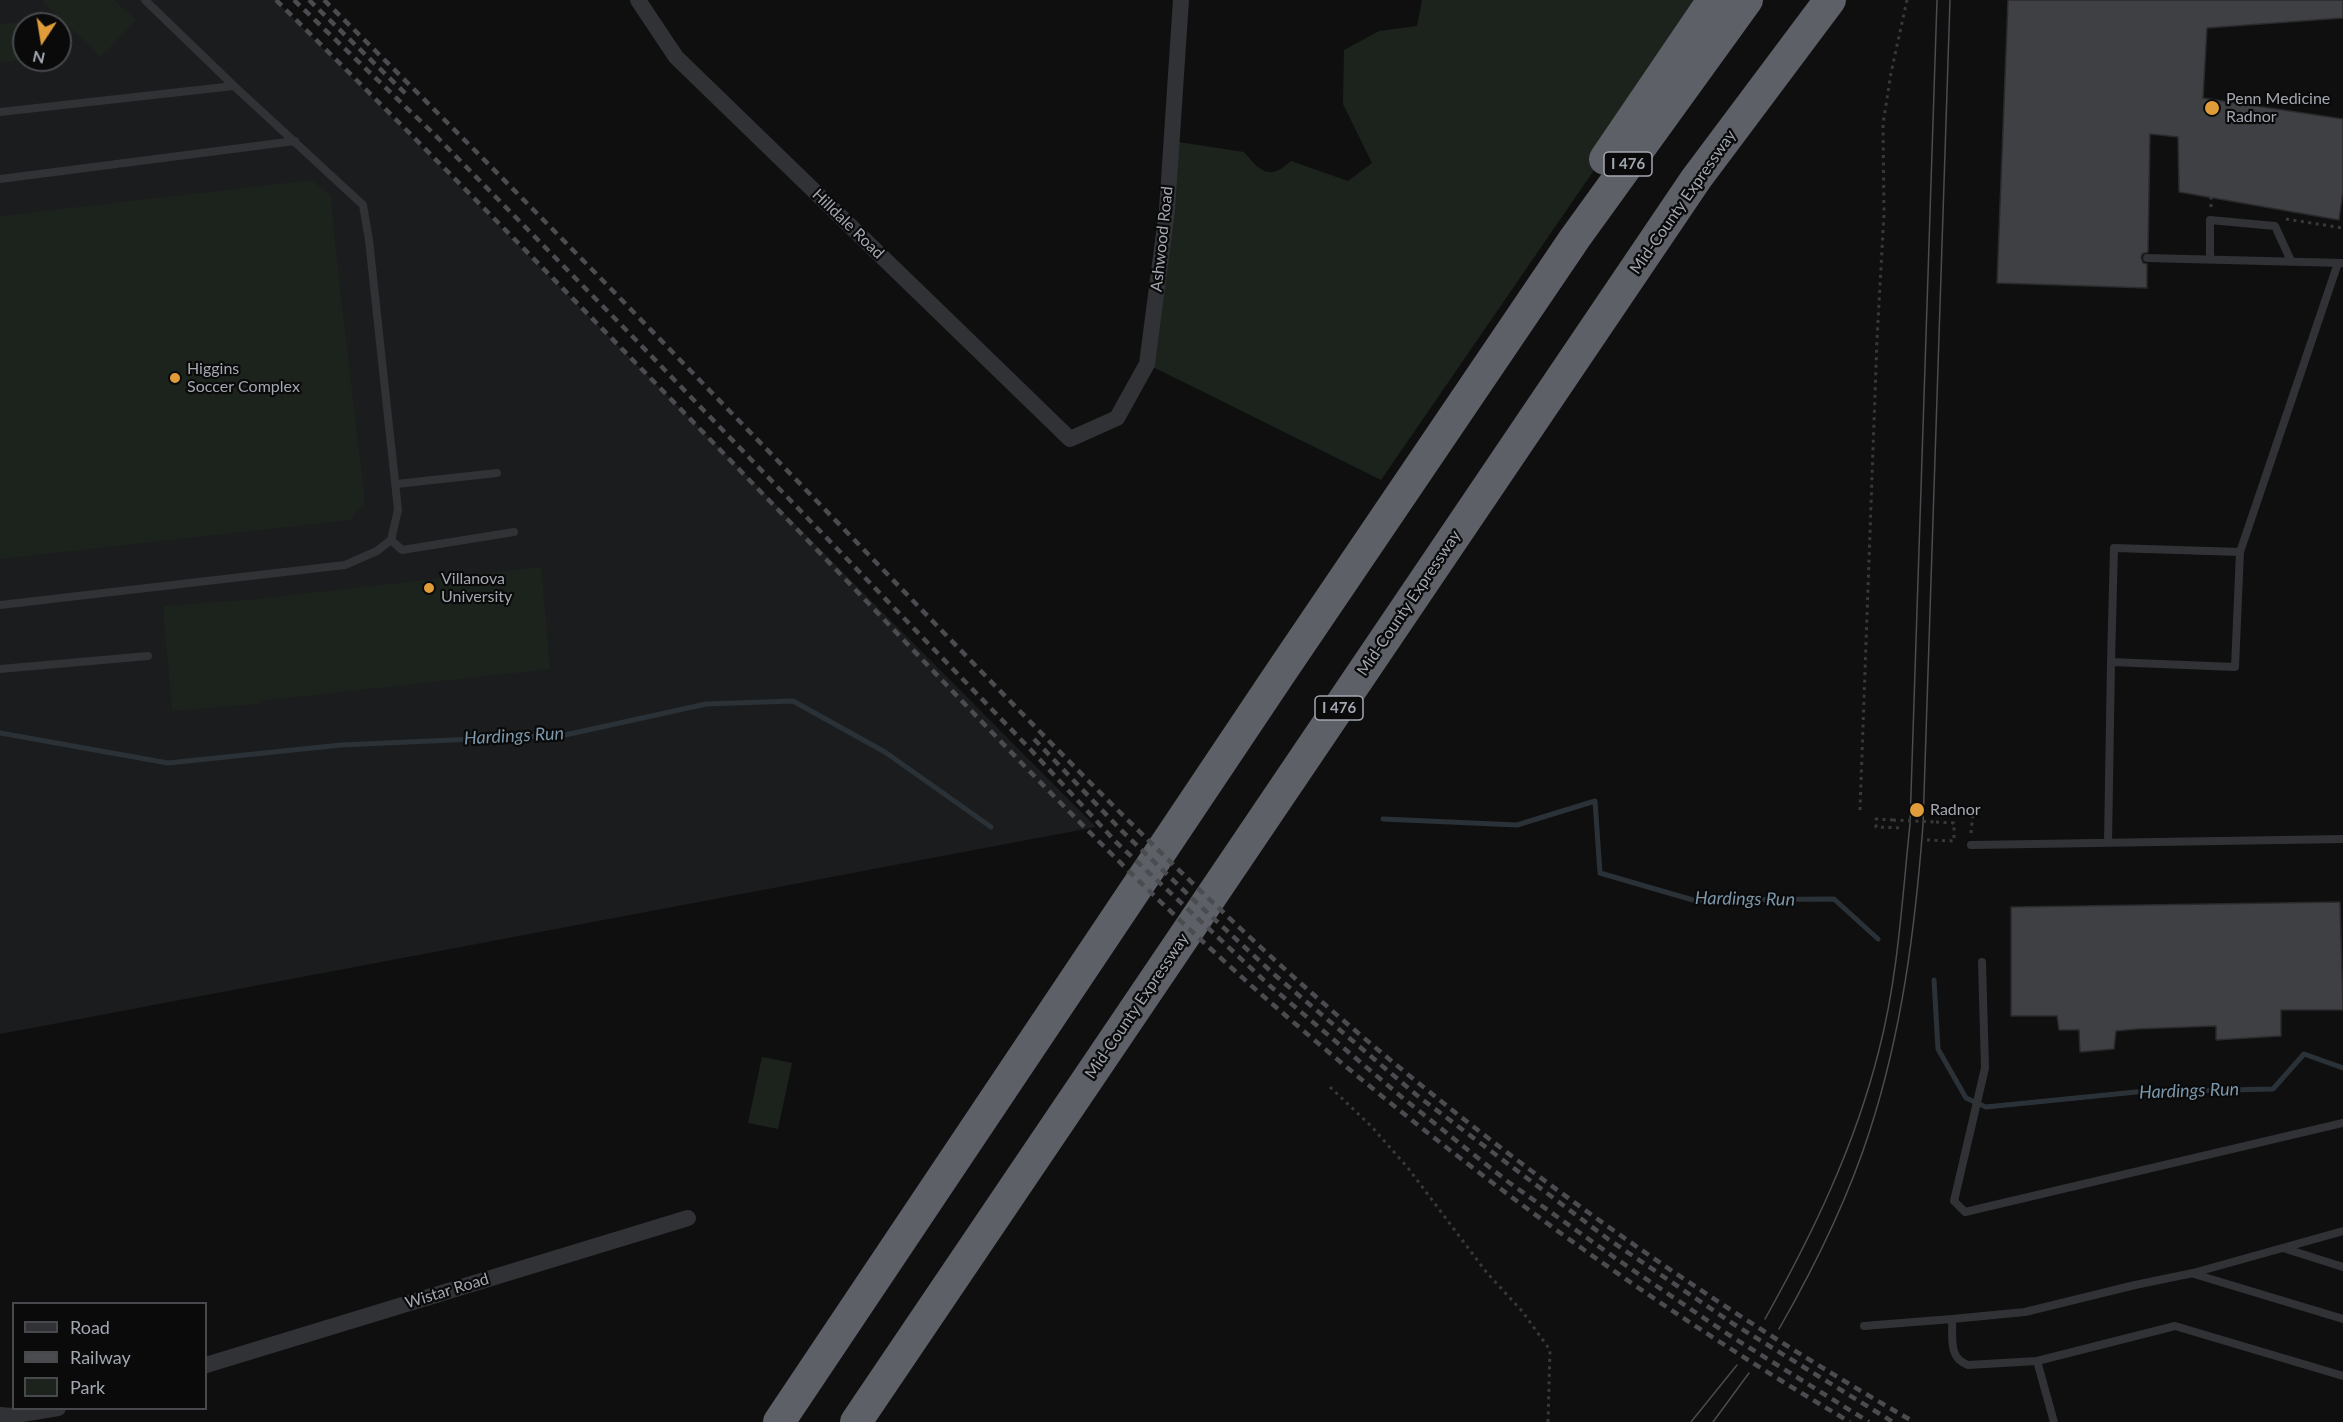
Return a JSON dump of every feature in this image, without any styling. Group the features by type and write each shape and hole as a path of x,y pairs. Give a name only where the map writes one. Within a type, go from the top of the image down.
{"highway":[{"path":"1513,332 1552,249 1607,157 1713,0"},
{"name":"I 476","path":"778,1422 1274,681 1575,238 1747,0"},
{"name":"Mid-County Expressway","path":"856,1422 1696,179 1830,0"}],"street":[{"name":"Hilldale Road","path":"638,0 676,57 1070,440"},
{"name":"Ashwood Road","path":"1070,440 1117,418 1147,364 1167,210 1181,0"},
{"name":"Wistar Road","path":"207,1365 688,1218"},
{"path":"0,1415 11,1416 46,1410"}],"lane":[{"path":"0,606 324,569 345,565 377,551 391,540 398,510 396,484 369,240 363,205 145,0"},
{"path":"0,112 234,86"},
{"path":"0,179 295,141"},
{"path":"2210,258 2210,220 2275,226 2290,261"},
{"path":"2111,662 2235,667 2240,552 2340,263 2147,258"},
{"path":"396,484 497,472"},
{"path":"391,540 402,550 514,532"},
{"path":"2108,843 2114,548 2240,552"},
{"path":"0,669 148,656"},
{"path":"1971,844 2343,839"},
{"path":"1982,962 1985,1068 1954,1201 1965,1212 2343,1123"},
{"path":"1864,1326 2025,1312 2193,1273 2343,1232"},
{"path":"2283,1248 2343,1267"},
{"path":"2193,1273 2343,1319"},
{"path":"1952,1319 1954,1355 1959,1362 1968,1365 2037,1361 2175,1326 2343,1376"},
{"path":"2037,1361 2054,1422"}],"path":[{"path":"1860,810 1877,339 1884,214 1883,124 1891,73 1907,0"},
{"path":"1971,844 1973,811"},
{"path":"1902,828 1876,827 1876,819 1954,824 1954,841 1927,840"},
{"path":"1330,1087 1372,1127 1408,1168 1487,1273 1522,1311 1550,1350 1548,1422"}],"shaded area":[{"name":"Villanova University","path":"0,0 275,0 1096,827 0,1034"}],"green space":[{"path":"41,0 114,0 136,20 101,57 72,29 72,12 54,12"},
{"path":"1422,0 1711,0 1381,480 1147,364 1172,141 1244,152 1255,165 1266,172 1277,171 1291,161 1348,181 1372,163 1343,104 1344,50 1379,31 1417,26"},
{"path":"12,23 12,61 0,62 0,24"},
{"name":"Higgins Soccer Complex","path":"312,180 331,196 365,502 350,520 0,559 0,216"},
{"path":"541,567 550,669 260,701 260,704 172,711 163,606 247,600"},
{"path":"762,1057 792,1063 778,1129 748,1123"}],"building":[{"path":"2008,0 2343,0 2343,18 2207,28 2203,98 2343,119 2343,191 2339,220 2179,192 2178,137 2150,134 2148,252 2142,254 2141,258 2143,263 2147,264 2147,288 1997,283"},
{"path":"2340,902 2343,1010 2281,1010 2281,1036 2216,1040 2216,1026 2137,1029 2116,1031 2114,1049 2080,1052 2079,1030 2059,1030 2057,1016 2011,1016 2011,907"}],"waterway":[{"name":"Hardings Run","path":"0,733 168,763 341,745 565,735 706,704 793,701 885,752 991,827"},
{"name":"Hardings Run","path":"1383,819 1517,825 1595,801 1600,873 1693,900 1834,899 1878,939"},
{"name":"Hardings Run","path":"1934,980 1938,1049 1966,1098 1986,1107 2136,1092 2273,1089 2304,1054 2343,1068"}],"tram line":[{"path":"1765,1319 1816,1221 1858,1120 1879,1050 1895,966 1910,824 1937,0"},
{"path":"1779,1329 1830,1232 1852,1181 1870,1130 1899,1017 1916,903 1923,825 1950,0"},
{"path":"1691,1422 1737,1365"},
{"path":"1713,1422 1749,1373"}],"railway":[{"path":"276,0 634,361 1050,792 1207,946 1331,1054 1473,1168 1620,1275 1695,1326 1850,1422"},
{"path":"294,0 435,135 633,337 1031,750 1116,842 1269,985 1404,1099 1507,1181 1729,1335 1869,1422"},
{"path":"309,0 406,94"},
{"path":"324,0 597,275 1069,761 1172,864 1278,963 1427,1090 1584,1209 1747,1320 1914,1422"},
{"path":"1034,739 1121,830 1198,904 1276,976 1419,1097 1608,1239 1732,1323 1893,1422"}],"place":[{"name":"Penn Medicine Radnor","path":"2212,108"},
{"name":"Higgins Soccer Complex","path":"175,378"},
{"name":"Villanova University","path":"429,588"},
{"name":"Radnor","path":"1917,810"}]}
